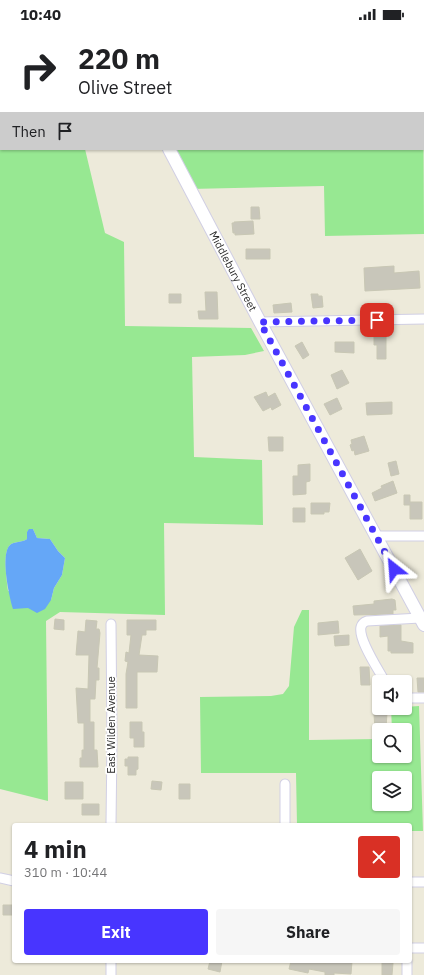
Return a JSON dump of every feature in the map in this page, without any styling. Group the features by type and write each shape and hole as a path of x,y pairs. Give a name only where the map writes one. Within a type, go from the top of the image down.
{"main road":[{"name":"Middlebury Street","path":"170,150 260,322 422,622"}],"street":[{"path":"260,322 424,319"},
{"path":"376,536 424,536"},
{"path":"381,675 362,639 360,629 362,624 367,620 422,622"},
{"name":"East Wilden Avenue","path":"111,624 111,823"},
{"path":"412,698 424,698"},
{"path":"285,784 285,823"},
{"path":"0,878 12,881"},
{"path":"412,882 424,882"},
{"path":"412,948 424,948"},
{"path":"111,963 111,975"},
{"path":"407,963 407,975"}],"green space":[{"path":"0,150 85,150 105,233 124,242 125,326 251,328 264,351 245,355 192,357 194,457 262,460 263,525 164,523 165,615 60,612 46,621 48,801 0,789","holes":["33,529 37,538 50,539 65,558 62,575 54,588 51,600 8,591 6,554 10,545 27,539 27,532"]},
{"path":"170,150 424,150 424,234 325,236 324,186 190,189"},
{"path":"302,610 309,610 309,740 372,739 372,763 412,763 412,723 392,723 391,715 412,715 412,706 419,706 423,831 412,831 412,823 297,823 296,773 201,773 200,697 271,696 283,694 289,686 294,627"}],"water":[{"path":"29,529 33,529 37,538 50,539 65,558 62,575 54,588 51,600 45,609 37,613 28,608 13,609 6,576 7,550 10,545 27,539 27,532"}],"building":[{"path":"251,207 259,207 260,219 251,219"},
{"path":"253,221 254,234 235,235 235,233 233,233 232,223"},
{"path":"246,249 270,249 270,259 246,259"},
{"path":"394,266 394,273 419,271 420,288 365,291 364,268"},
{"path":"205,292 217,292 218,319 199,319 198,311 206,311"},
{"path":"169,294 181,294 181,303 169,303"},
{"path":"311,294 318,294 318,296 322,296 323,307 313,308"},
{"path":"291,303 292,312 274,313 273,305"},
{"path":"374,335 386,335 386,359 377,359 377,345 374,345"},
{"path":"302,342 309,355 303,359 295,346"},
{"path":"335,342 354,342 354,353 335,352"},
{"path":"342,370 349,383 337,389 331,375"},
{"path":"266,392 268,397 275,393 281,405 272,410 271,407 263,411 254,397"},
{"path":"337,398 342,409 330,415 324,404"},
{"path":"392,402 392,414 367,415 366,403"},
{"path":"364,436 369,451 355,455 354,450 352,451 350,445 352,444 351,440"},
{"path":"268,437 283,437 283,451 269,451"},
{"path":"396,461 399,474 391,476 388,463"},
{"path":"310,464 310,481 306,482 306,494 293,495 293,476 298,476 298,465"},
{"path":"393,481 397,493 375,501 372,493 382,488 381,486"},
{"path":"404,495 410,495 410,502 422,502 422,519 410,519 410,505 404,505"},
{"path":"311,503 330,503 329,512 324,512 324,514 311,514"},
{"path":"293,508 305,508 305,522 293,522"},
{"path":"360,549 372,571 358,580 345,558"},
{"path":"395,600 396,610 393,610 393,614 354,615 353,606 374,604 374,601"},
{"path":"55,619 64,620 64,630 54,629"},
{"path":"86,620 97,621 96,629 99,629 100,633 97,668 99,668 99,680 96,680 95,699 90,699 90,722 94,722 94,750 97,750 98,767 80,767 80,758 82,758 82,750 84,750 84,723 78,723 76,688 88,689 89,655 76,655 78,631 85,632"},
{"path":"127,620 156,620 156,630 146,630 146,635 142,635 139,655 158,656 157,672 137,672 137,708 126,708 126,674 128,662 125,661 126,652 129,653 131,635 127,635"},
{"path":"338,621 339,633 318,635 318,623"},
{"path":"401,625 401,641 413,643 413,653 391,653 391,651 388,651 388,636 380,637 380,626"},
{"path":"349,635 349,645 335,646 334,636"},
{"path":"360,667 369,667 370,685 361,685"},
{"path":"417,678 424,678 424,692 418,692"},
{"path":"374,715 387,715 386,723 375,723"},
{"path":"130,722 142,722 144,747 134,747 134,738 130,738"},
{"path":"128,757 138,757 138,769 136,770 136,775 128,775 128,766 125,766 125,759 128,759"},
{"path":"152,781 162,782 161,790 151,789"},
{"path":"65,782 83,782 83,799 65,799"},
{"path":"179,784 190,784 190,799 179,799"},
{"path":"82,804 99,804 99,815 82,815"},
{"path":"3,905 12,905 12,915 3,915"},
{"path":"210,963 222,963 220,972 208,969"},
{"path":"290,963 352,963 351,974 334,973 334,975 325,975 325,972 309,969 308,973 289,969"},
{"path":"382,963 393,963 392,975 382,975"}],"route":[{"path":"377,320 260,322 394,569"}]}
